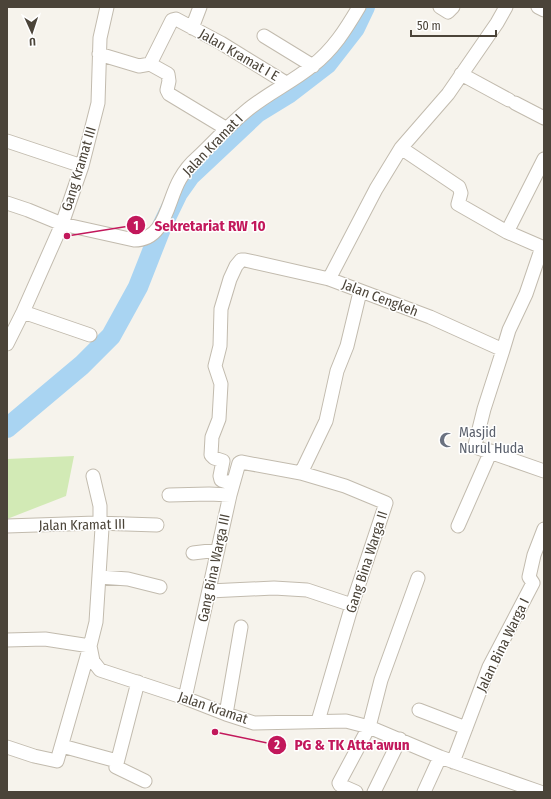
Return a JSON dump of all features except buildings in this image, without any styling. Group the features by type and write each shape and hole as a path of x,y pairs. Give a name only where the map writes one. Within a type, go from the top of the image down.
{"street":[{"name":"Gang Kramat III","path":"7,344 11,325 23,312 62,224 82,166 98,103 100,38 106,7"},
{"path":"192,28 200,7"},
{"name":"Jalan Kramat I","path":"7,203 62,224 134,240 143,240 150,237 157,230 171,204 179,180 191,164 244,113 313,66 338,40 359,7"},
{"path":"440,7 448,12 453,7"},
{"name":"Jalan Cengkeh","path":"503,350 430,317 360,292 330,279 376,189 401,148 443,100 506,7"},
{"path":"538,7 544,10"},
{"name":"Jalan Kramat I E","path":"150,64 173,20 177,19 221,43 286,83"},
{"path":"264,36 313,66"},
{"path":"99,54 139,66 150,64 168,74 169,81 167,90 169,94 227,129"},
{"path":"461,74 544,118"},
{"path":"8,145 82,166"},
{"path":"401,148 459,187 461,193 458,204 507,232 543,248 526,294 509,330 484,409 475,445 478,448 491,451 544,472"},
{"path":"507,232 544,159"},
{"path":"231,490 221,480 220,476 223,461 212,456 212,437 219,419 221,384 214,366 220,346 221,309 236,266 241,260 245,260 330,279"},
{"path":"301,473 326,421 337,371 347,346 360,292"},
{"path":"23,312 90,335"},
{"path":"458,526 491,451"},
{"name":"Gang Bina Warga III","path":"185,698 231,490 240,462 264,468"},
{"name":"Gang Bina Warga II","path":"264,468 301,473 345,486 386,504 352,605 318,721"},
{"path":"7,747 57,762 96,622 102,528 100,524 100,506 93,476"},
{"path":"168,495 209,494 231,490"},
{"name":"Jalan Kramat III","path":"7,526 100,524 158,525"},
{"name":"Jalan Bina Warga I","path":"453,762 489,667 533,583 528,577 539,557 544,529"},
{"path":"193,553 218,550"},
{"path":"99,577 128,579 160,588"},
{"path":"356,792 340,785 339,783 369,727 381,680 418,578"},
{"path":"209,591 274,588 303,589 352,605"},
{"path":"226,714 241,627"},
{"path":"7,640 45,638 90,646"},
{"name":"Jalan Kramat","path":"90,646 93,661 100,670 185,698 226,714 254,722 346,721 369,727 453,762 540,792"},
{"path":"138,682 125,738 117,761 117,768 145,781"},
{"path":"419,710 466,728"},
{"path":"374,792 400,739"},
{"path":"62,746 117,761"},
{"path":"424,792 440,757"}],"green space":[{"path":"74,456 66,496 7,519 7,459"}],"waterway":[{"path":"7,428 82,365 111,336 138,287 162,226 178,193 190,176 257,113 288,94 327,64 355,28 365,7"}],"place":[{"name":"Sekretariat RW 10","path":"67,236"},
{"name":"Masjid Nurul Huda","path":"447,440"},
{"name":"PG & TK Atta'awun","path":"215,732"}]}
